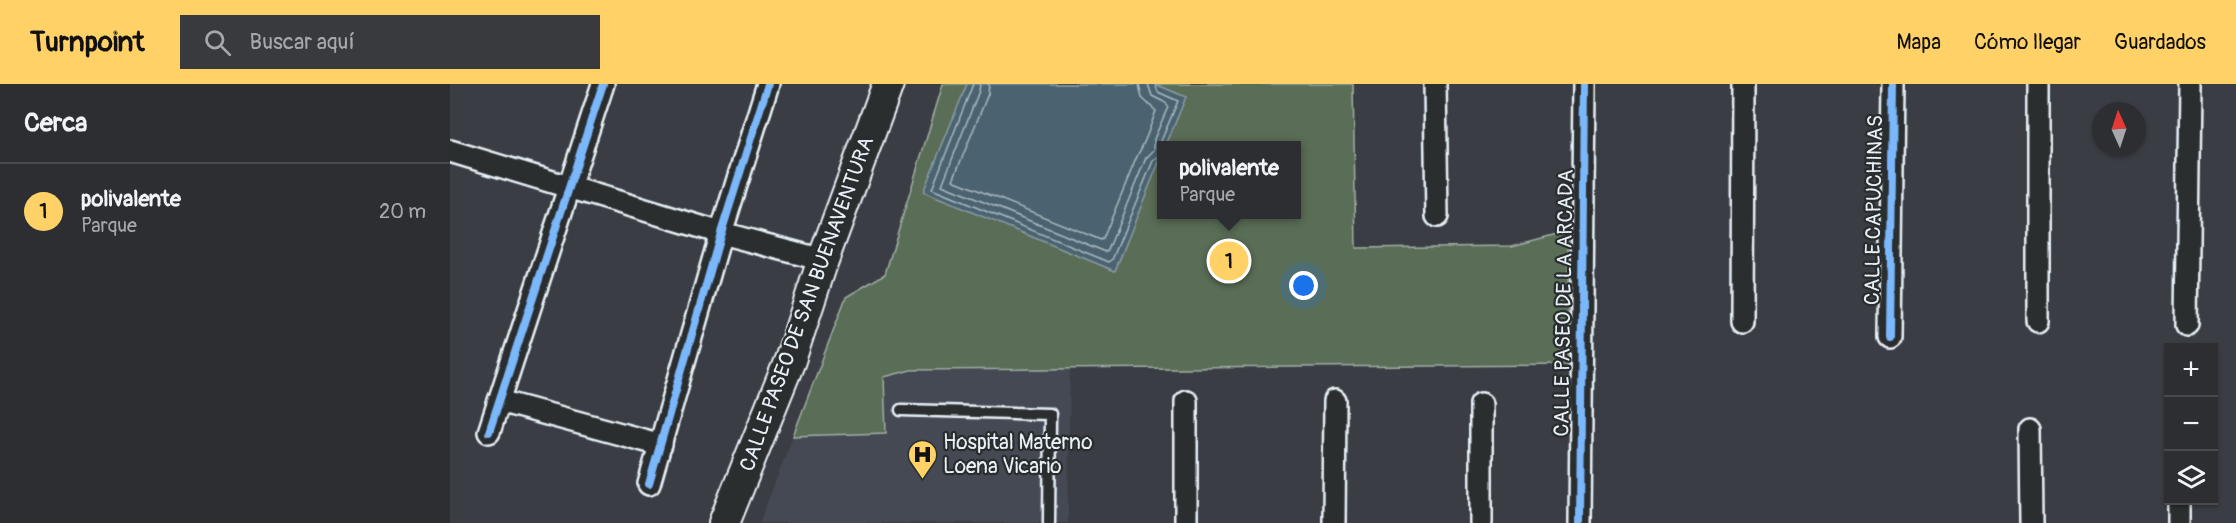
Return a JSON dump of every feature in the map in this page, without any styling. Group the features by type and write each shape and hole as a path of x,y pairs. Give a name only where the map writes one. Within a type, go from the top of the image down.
{"main road":[{"name":"CALLE PASEO DE SAN BUENAVENTURA","path":"724,523 790,360 823,260 888,84"}],"street":[{"path":"489,432 603,84"},
{"path":"649,484 721,233 768,84"},
{"path":"1435,84 1437,216"},
{"name":"CALLE PASEO DE LA ARCADA","path":"1580,523 1584,84"},
{"path":"1742,321 1743,84"},
{"name":"CALLE CAPUCHINAS","path":"1890,337 1893,84"},
{"path":"2038,84 2038,321"},
{"path":"2187,325 2190,84"},
{"path":"450,151 721,233 823,260"},
{"path":"499,401 661,445"},
{"path":"1186,401 1186,523"},
{"path":"1334,523 1335,401"},
{"path":"1481,404 1481,523"},
{"path":"2030,429 2031,523"},
{"path":"2179,505 2179,523"}],"lane":[{"path":"901,410 1050,414 1049,523"}],"shaded area":[{"name":"Hospital Materno Loena Vicario","path":"1070,368 1068,523 759,523 793,436 886,432 884,377 903,372"}],"green space":[{"path":"943,84 1353,84 1356,248 1512,246 1568,231 1568,365 911,370 884,377 886,433 793,436 846,297 885,274"}],"water":[{"path":"967,84 1155,84 1186,97 1168,141 1157,141 1157,167 1115,271 923,192"}],"cycle path":[{"path":"489,432 603,84"},
{"path":"649,484 721,233 768,84"},
{"path":"1580,523 1584,84"},
{"path":"1890,337 1893,84"}],"place":[{"name":"polivalente","path":"1229,261"},
{"name":"Hospital Materno Loena Vicario","path":"922,480"}]}
